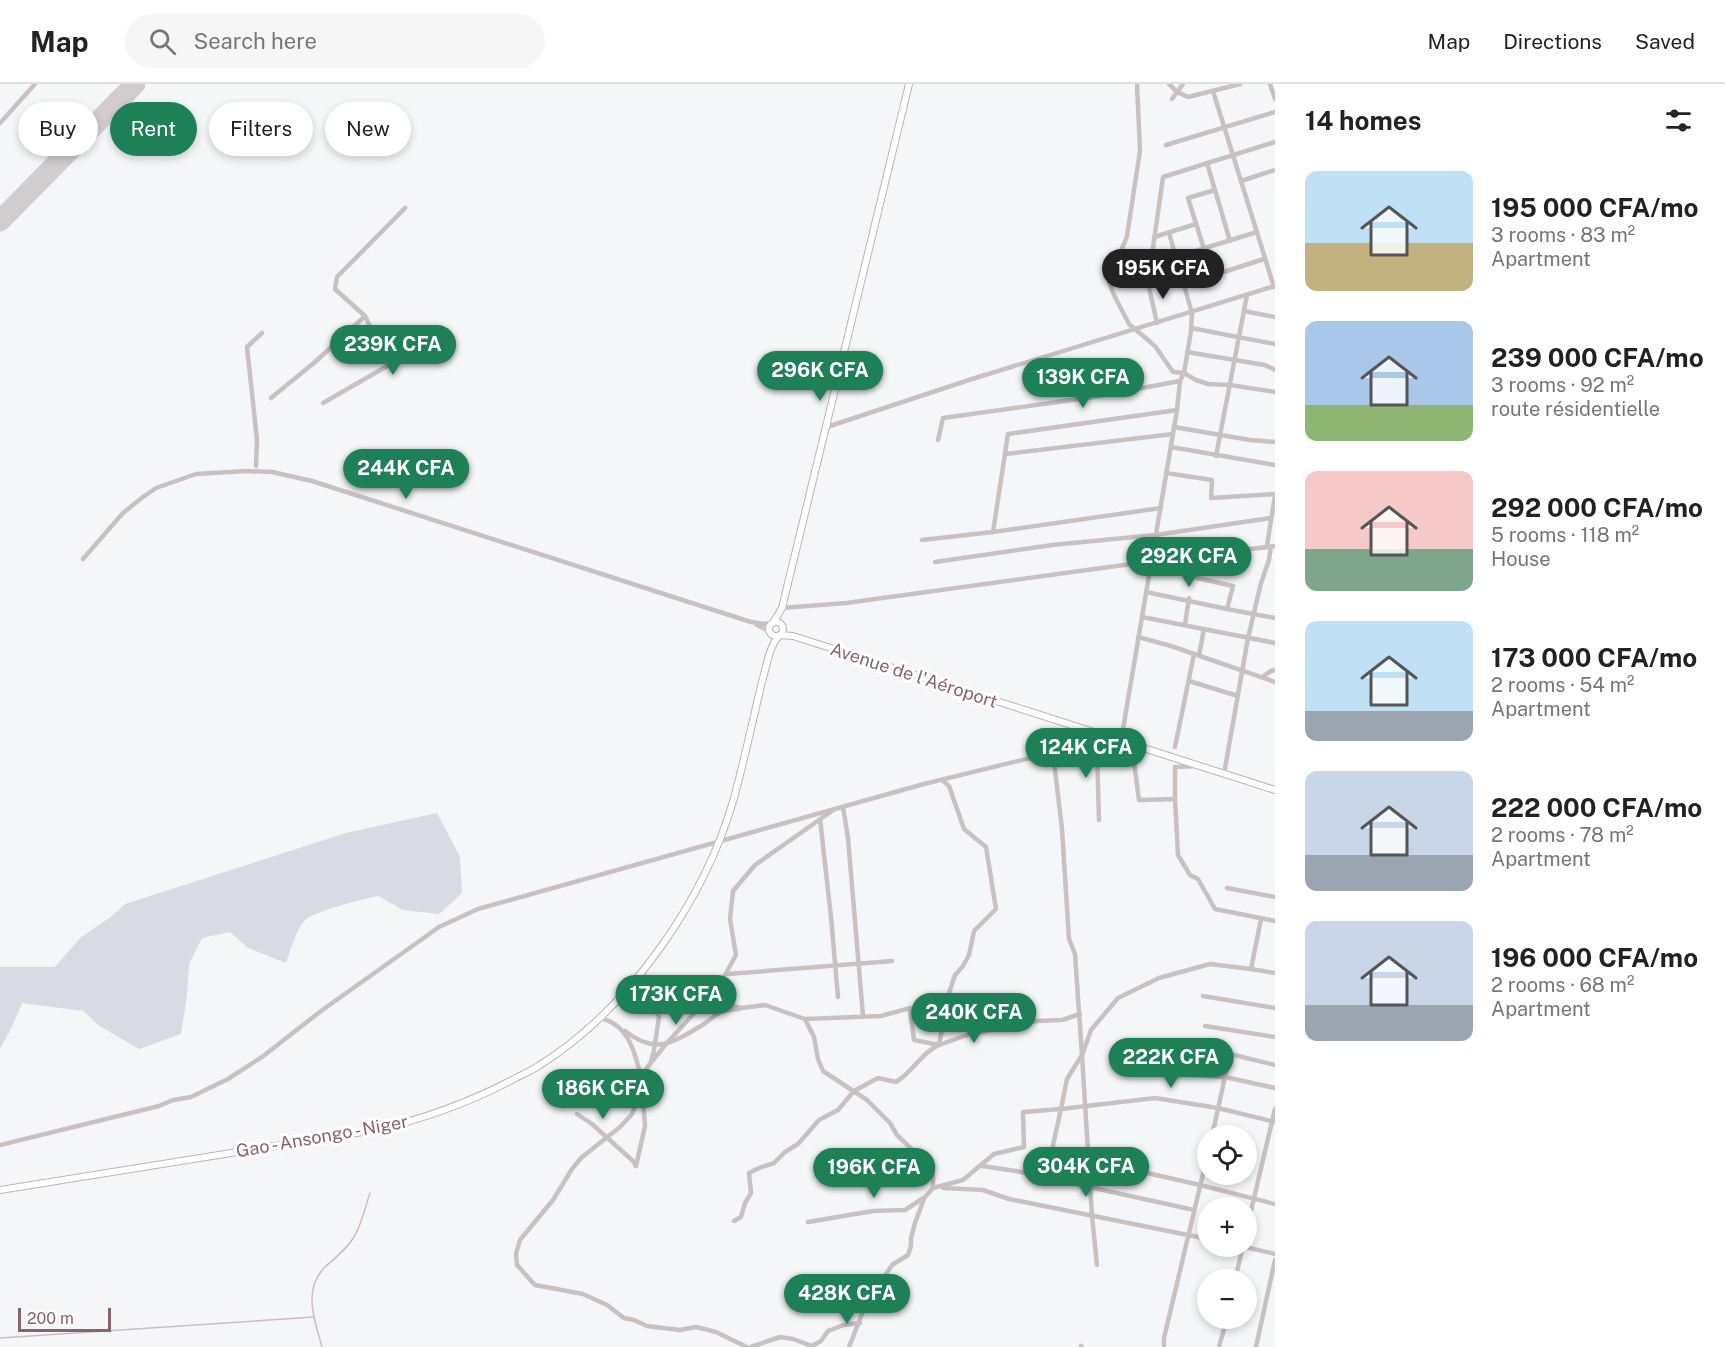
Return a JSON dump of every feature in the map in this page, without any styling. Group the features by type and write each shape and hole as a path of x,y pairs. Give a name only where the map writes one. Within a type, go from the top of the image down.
{"main road":[{"path":"794,636 787,633 779,619 909,84"},
{"path":"771,649 769,627 781,610"},
{"path":"772,623 777,622 782,626"},
{"path":"771,649 782,626"},
{"path":"769,633 774,637 794,636"},
{"name":"Avenue de l'Aéroport","path":"794,636 1275,790"},
{"name":"Gao - Ansongo - Niger","path":"0,1190 375,1130 409,1122 472,1100 538,1066 574,1042 617,999 659,950 706,873 734,798 750,726 771,649"}],"street":[{"path":"0,123 35,84"},
{"path":"1137,84 1140,151 1127,236 1109,282 1120,308 1129,324 1155,346 1173,372 1184,373 1208,384 1275,392"},
{"path":"1169,84 1177,92 1188,97 1240,84"},
{"path":"1172,99 1183,84"},
{"path":"1270,84 1275,99"},
{"path":"827,427 972,379 1274,287 1213,91"},
{"path":"1166,145 1275,112"},
{"path":"1157,323 1148,283 1163,177 1275,142"},
{"path":"1207,163 1230,241"},
{"path":"1241,181 1275,170"},
{"path":"1209,277 1202,251 1204,249 1188,198 1215,190"},
{"path":"323,404 389,365 365,316 335,289 337,277 405,208"},
{"path":"1154,237 1196,224"},
{"path":"1176,257 1257,232"},
{"path":"1121,741 1167,473 1180,381 1184,373 1191,328 1192,313 1169,233"},
{"path":"1184,285 1264,259"},
{"path":"1216,456 1247,295"},
{"path":"1244,311 1275,317"},
{"path":"271,398 365,316"},
{"path":"1191,328 1275,344"},
{"path":"256,466 256,440 247,348 262,333"},
{"path":"1187,352 1265,365 1275,370"},
{"path":"938,440 943,418 1093,397 1180,381"},
{"path":"993,532 1008,434 1177,410"},
{"path":"1174,427 1275,442"},
{"path":"1006,454 1173,434"},
{"path":"1171,447 1275,465"},
{"path":"83,559 123,513 156,488 196,474 272,472 312,481 755,623 769,633"},
{"path":"1167,473 1212,480 1210,498 1275,494 1271,546 1248,638 1224,774"},
{"path":"922,540 1161,508"},
{"path":"935,562 1052,545 1155,535 1272,514"},
{"path":"781,610 1271,546"},
{"path":"1202,555 1197,578 1233,585 1227,609"},
{"path":"1267,566 1275,568"},
{"path":"1146,592 1275,618"},
{"path":"1185,625 1189,599"},
{"path":"1142,617 1275,643"},
{"path":"755,623 772,623"},
{"path":"1175,747 1189,681 1204,629"},
{"path":"1138,638 1196,654 1275,682"},
{"path":"1262,677 1275,670"},
{"path":"1189,681 1238,696"},
{"path":"0,1145 191,1097 228,1079 262,1057 321,1011 439,927 478,909 836,808 1112,738"},
{"path":"1100,741 1103,746 1133,754 1139,800 1175,799"},
{"path":"1099,820 1097,752 1100,741"},
{"path":"1053,753 1062,829 1070,939 1075,954 1097,1265"},
{"path":"1200,766 1175,767 1178,855 1190,875 1198,879 1215,909 1275,921"},
{"path":"939,1045 955,975 969,955 974,931 996,909 986,847 964,829 949,786 942,780"},
{"path":"843,807 848,838 863,1016"},
{"path":"836,808 755,865 733,891 730,919 736,956 719,986 649,1065 641,1077 635,1108 620,1127 581,1158 553,1200 520,1240 516,1254 517,1265 535,1285 583,1294 607,1305 624,1318 641,1324 680,1330 696,1327 716,1332 749,1347 780,1337 812,1346 821,1341 828,1331 844,1325 860,1323"},
{"path":"820,819 838,997"},
{"path":"1227,888 1275,897"},
{"path":"1251,969 1261,919"},
{"path":"728,974 892,960"},
{"path":"1197,1184 1090,1160 1051,1154 1067,1079 1082,1055 1091,1030 1118,998 1159,978 1210,964 1275,974"},
{"path":"644,969 645,988 659,1017 655,1046 649,1065"},
{"path":"617,999 632,995 675,995 742,1008"},
{"path":"1203,996 1275,1008"},
{"path":"598,1018 607,1019 638,1041 655,1046 666,1044 701,1026 720,1012 742,1008 765,1005 805,1019 881,1016 910,1008 914,1041 939,1045"},
{"path":"577,1114 636,1166 645,1126 641,1077 631,1041 616,1024 609,1007"},
{"path":"735,1221 741,1217 751,1193 749,1173 774,1163 798,1144 819,1119 838,1110 854,1091 878,1078 896,1082 906,1076 930,1049 970,1034 1062,1020 1080,1014"},
{"path":"805,1019 814,1036 818,1059 823,1071 867,1100 890,1123 897,1135 920,1157 928,1161 935,1188"},
{"path":"1205,1026 1275,1037"},
{"path":"1199,1049 1275,1065"},
{"path":"1214,1125 1230,1054"},
{"path":"1179,1074 1225,1077 1275,1088"},
{"path":"808,1222 873,1211 904,1210 935,1188 963,1180 994,1154 1024,1147 1023,1112 1155,1098 1218,1108 1274,1122"},
{"path":"1255,1197 1274,1122 1275,1109"},
{"path":"982,1166 1016,1171 1194,1210"},
{"path":"1164,1347 1164,1338 1200,1185 1243,1197"},
{"path":"935,1188 983,1190 1009,1199 1197,1236"},
{"path":"849,1347 866,1304 892,1265 908,1255 915,1223 925,1197"},
{"path":"1257,1201 1275,1204"},
{"path":"1257,1250 1275,1254"},
{"path":"1256,1347 1275,1260"},
{"path":"1220,1347 1224,1329"}],"shaded area":[{"path":"437,813 460,857 462,893 439,914 403,910 378,896 328,909 305,920 294,940 286,963 248,948 230,932 202,938 189,964 181,1034 139,1049 98,1025 84,1011 22,1003 0,1049 0,967 55,967 80,938 125,904 346,833"}],"waterway":[{"path":"322,1347 312,1306 314,1286 325,1267 354,1237 370,1193"},
{"path":"0,1338 314,1317"}],"runway":[{"path":"0,221 135,84"}]}
